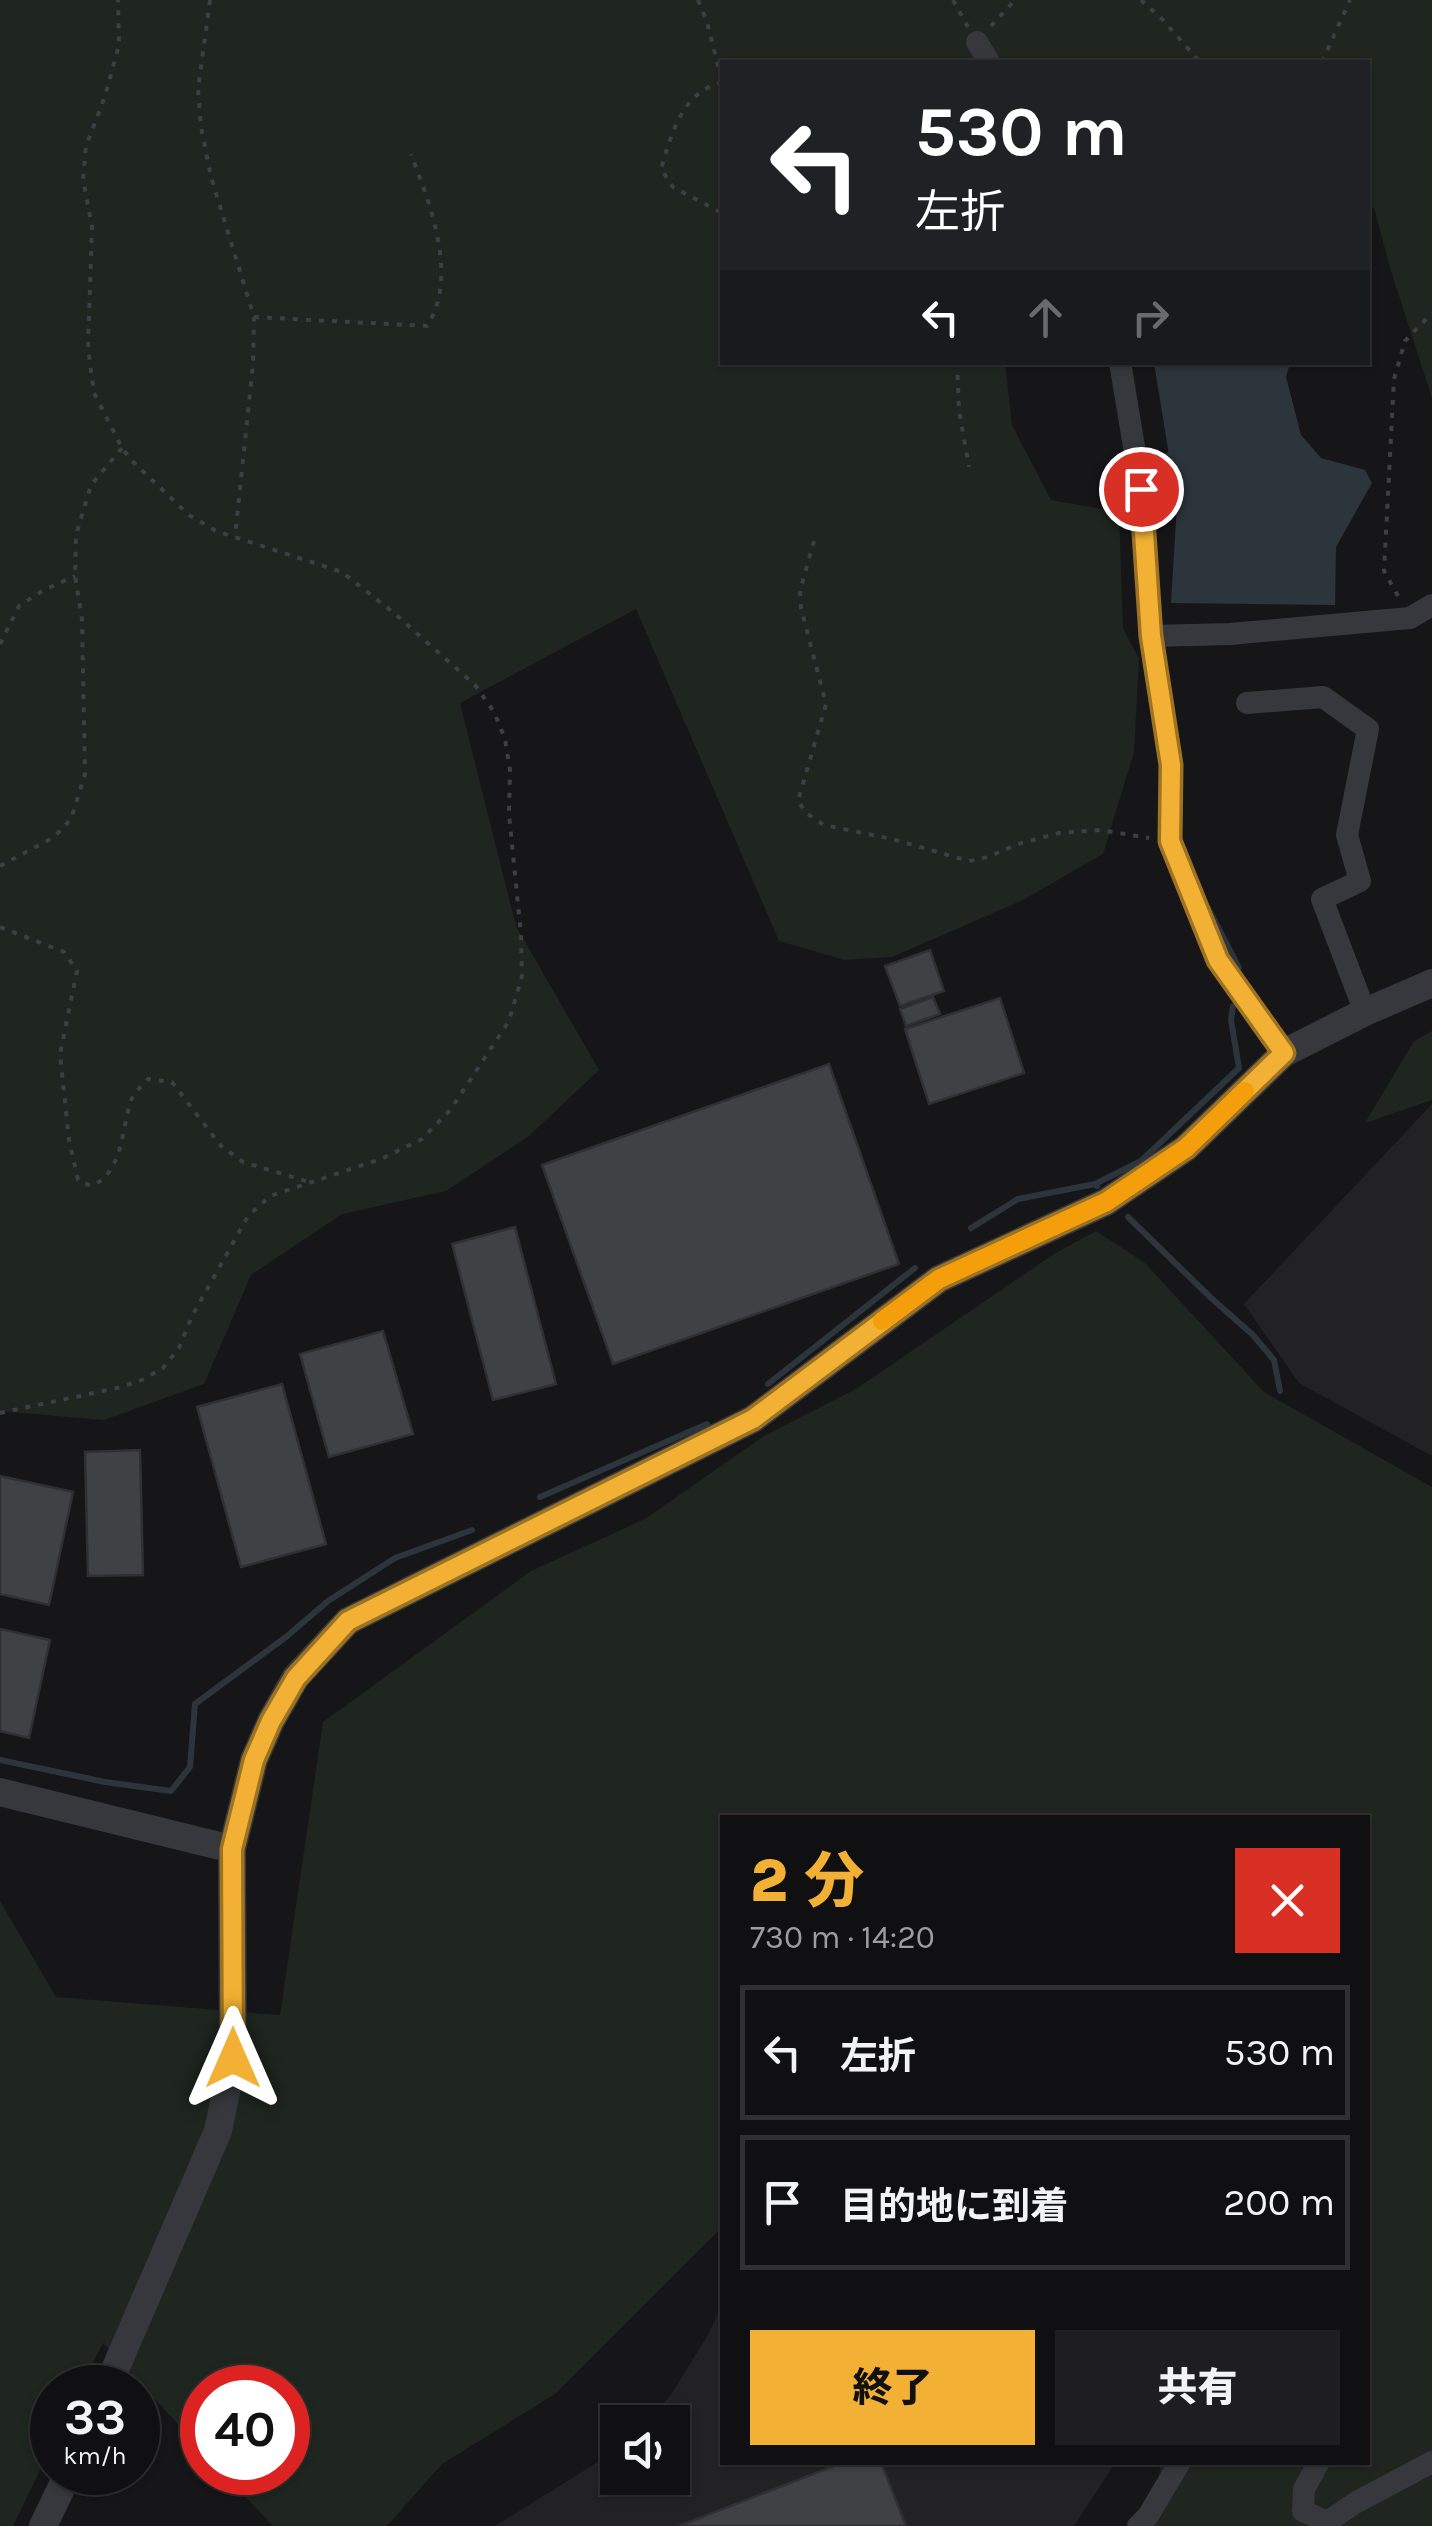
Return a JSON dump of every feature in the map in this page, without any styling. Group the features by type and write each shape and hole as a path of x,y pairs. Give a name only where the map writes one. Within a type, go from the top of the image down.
{"street":[{"path":"976,42 989,60"},
{"path":"1120,365 1141,489 1151,636 1171,765 1170,841 1218,960 1284,1053"},
{"path":"1151,636 1230,634 1410,618 1432,606"},
{"path":"1248,704 1323,696 1368,729 1347,835 1360,881 1322,899 1366,1012"},
{"path":"117,2365 218,2131 233,2058 232,1849 254,1760 296,1678 348,1621 753,1419 939,1279 1106,1202 1186,1148 1284,1053 1432,984"},
{"path":"0,1792 232,1849"},
{"path":"1317,2465 1304,2489 1302,2511 1327,2522 1432,2462"},
{"path":"1138,2526 1178,2465"},
{"path":"44,2526 58,2495"}],"path":[{"path":"0,1413 122,1387 163,1368 178,1348 248,1216 270,1196 381,1159 422,1139 451,1109 509,1021 522,976 510,770 505,739 494,712 475,684 342,572 216,531 190,516 132,461 94,393 88,348 93,256 84,179 86,146 105,96 118,45 118,0"},
{"path":"210,0 198,90 201,127 211,177 254,317 253,364 235,537"},
{"path":"698,0 720,74"},
{"path":"953,0 976,42 1014,0"},
{"path":"1141,0 1198,60"},
{"path":"1323,60 1350,0"},
{"path":"720,83 704,88 690,102 671,133 660,169 673,187 720,212"},
{"path":"254,317 427,326 436,312 442,275 432,208 411,154"},
{"path":"1410,618 1384,570 1394,378 1405,341 1432,312"},
{"path":"957,365 959,410 969,467"},
{"path":"0,866 54,837 71,819 85,774 76,536 91,486 122,448"},
{"path":"814,541 800,591 801,608 826,704 798,801 806,813 824,824 969,861 1059,833 1100,830 1170,841"},
{"path":"0,644 19,606 75,576"},
{"path":"0,928 64,952 77,971 60,1054 69,1140 78,1180 92,1186 112,1171 134,1095 148,1079 172,1082 221,1146 243,1162 309,1182"}],"shaded area":[{"path":"0,0 1432,0 1432,398 1374,208 1370,209 1370,60 720,60 720,365 1005,365 1012,425 1051,500 1119,512 1123,628 1139,659 1134,752 1103,854 1023,900 892,957 845,960 779,941 636,609 460,703 516,926 599,1070 529,1136 446,1191 342,1214 251,1275 204,1384 104,1420 0,1411"},
{"path":"1154,365 1289,365 1286,377 1301,435 1321,458 1365,470 1372,483 1336,547 1335,605 1171,603 1177,504"},
{"path":"1432,1031 1432,1100 1365,1123 1414,1041"},
{"path":"1432,1104 1432,1456 1299,1383 1244,1304"},
{"path":"1096,1231 1145,1263 1264,1392 1432,1487 1432,2526 1148,2526 1161,2465 1370,2465 1370,1815 720,1815 720,2229 555,2394 442,2464 387,2526 273,2526 244,2495 310,2495 310,2365 180,2365 180,2426 160,2405 160,2365 123,2365 103,2343 92,2365 30,2365 30,2491 13,2526 0,2526 0,1901 56,1997 280,2015 323,1722 531,1571 645,1519 764,1436 856,1389 1054,1254"},
{"path":"720,2308 720,2465 1114,2465 1074,2526 495,2526 600,2461 600,2495 690,2495 690,2405 661,2405 671,2395"}],"building":[{"path":"930,950 944,991 900,1006 885,966"},
{"path":"933,997 940,1014 906,1026 900,1009"},
{"path":"1000,998 1024,1073 929,1104 905,1029"},
{"path":"829,1064 899,1264 613,1364 542,1165"},
{"path":"515,1227 556,1384 493,1400 452,1244"},
{"path":"383,1331 413,1434 329,1457 300,1354"},
{"path":"282,1384 326,1544 241,1567 197,1407"},
{"path":"140,1450 143,1575 88,1576 85,1452"},
{"path":"0,1476 73,1492 49,1605 0,1594"},
{"path":"0,1629 50,1640 29,1738 0,1731"},
{"path":"836,2465 882,2465 906,2526 679,2526"}],"waterway":[{"path":"1153,507 1152,473 1172,452"},
{"path":"1208,908 1239,968"},
{"path":"1095,1184 1141,1161 1239,1068 1231,1020 1233,1006"},
{"path":"971,1228 1018,1199 1097,1186"},
{"path":"1128,1217 1253,1335 1274,1360 1280,1391"},
{"path":"768,1384 915,1268"},
{"path":"540,1497 707,1424"},
{"path":"0,1760 171,1791 190,1767 195,1704 328,1601 395,1558 472,1530"}],"slow traffic":[{"path":"882,1321 939,1279 1106,1202 1186,1148 1245,1091"}],"route":[{"path":"233,2058 232,1849 254,1760 296,1678 348,1621 753,1419 939,1279 1106,1202 1186,1148 1284,1053 1218,960 1170,841 1171,765 1151,636 1141,489"}]}
